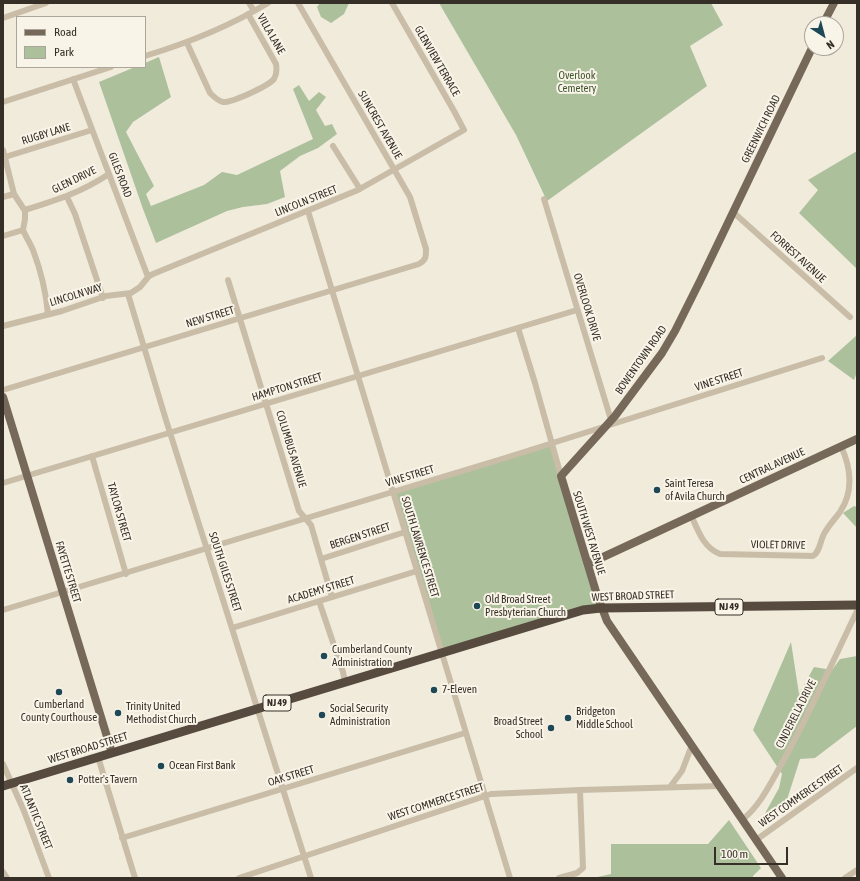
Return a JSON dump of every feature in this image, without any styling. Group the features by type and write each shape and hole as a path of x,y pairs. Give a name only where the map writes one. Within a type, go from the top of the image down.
{"highway":[{"name":"WEST BROAD STREET","path":"7,785 572,613 601,608 857,605"}],"main road":[{"path":"827,16 834,3"},
{"name":"GREENWICH ROAD","path":"729,221 808,56"},
{"name":"BOWENTOWN ROAD","path":"561,476 608,423 662,353 684,314 729,221"},
{"name":"FAYETTE STREET","path":"3,397 112,753"},
{"name":"CENTRAL AVENUE","path":"588,564 857,439"},
{"name":"SOUTH WEST AVENUE","path":"561,476 601,608 607,621 782,878"}],"street":[{"path":"3,18 46,3"},
{"path":"249,3 251,13"},
{"path":"146,56 187,43 251,13 268,3"},
{"name":"SUNCREST AVENUE","path":"298,3 410,197 426,249 426,258 422,262"},
{"name":"GLENVIEW TERRACE","path":"392,3 464,130"},
{"name":"VILLA LANE","path":"187,43 210,93 222,102 231,101 238,98 266,84 273,79 277,71 276,64 251,13"},
{"path":"3,102 108,68"},
{"name":"GILES ROAD","path":"73,79 148,277"},
{"name":"RUGBY LANE","path":"5,157 92,130"},
{"name":"LINCOLN STREET","path":"148,277 360,189 464,130"},
{"path":"334,146 360,189"},
{"path":"3,150 14,194 25,210 26,216 23,230 33,250 41,275 46,293 48,314"},
{"name":"GLEN DRIVE","path":"25,210 67,197 92,185 109,174"},
{"path":"3,198 14,194"},
{"path":"67,197 77,221 103,298"},
{"name":"OVERLOOK DRIVE","path":"544,199 577,310 608,423"},
{"name":"SOUTH LAWRENCE STREET","path":"308,211 510,878"},
{"name":"FORREST AVENUE","path":"733,212 850,317"},
{"path":"3,236 23,230"},
{"name":"NEW STREET","path":"3,390 332,291 422,262"},
{"path":"128,294 140,287 148,277"},
{"name":"COLUMBUS AVENUE","path":"228,280 299,511 311,526 332,597"},
{"name":"LINCOLN WAY","path":"3,326 114,294 128,294"},
{"name":"SOUTH GILES STREET","path":"128,294 311,878"},
{"name":"HAMPTON STREET","path":"3,483 577,310"},
{"name":"SOUTH WEST AVENUE","path":"518,328 561,476"},
{"name":"VINE STREET","path":"3,610 393,492 552,443 608,423 822,358"},
{"name":"VIOLET DRIVE","path":"691,516 702,540 714,552 720,554 813,556 817,552 824,535 841,510 848,492 849,469 841,446"},
{"name":"TAYLOR STREET","path":"92,456 126,574"},
{"name":"BERGEN STREET","path":"321,559 405,532"},
{"name":"ACADEMY STREET","path":"232,628 417,571"},
{"path":"319,601 345,682"},
{"name":"CINDERELLA DRIVE","path":"742,820 751,813 765,792 797,736 857,611"},
{"name":"OAK STREET","path":"122,838 465,733"},
{"path":"670,787 682,771 692,745"},
{"path":"98,757 135,878"},
{"name":"ATLANTIC STREET","path":"3,764 7,785 24,811 50,878"},
{"name":"WEST COMMERCE STREET","path":"756,840 857,768"},
{"name":"WEST COMMERCE STREET","path":"239,878 491,794 719,786"},
{"path":"560,878 582,870 583,868 580,790"},
{"path":"845,878 857,870"},
{"path":"3,872 7,878"}],"green space":[{"path":"320,3 349,3 344,14 331,23 321,17 317,7"},
{"name":"Overlook Cemetery","path":"439,3 711,3 723,25 690,46 707,86 547,201 516,135"},
{"path":"159,57 171,97 133,122 126,132 154,186 146,194 151,206 204,185 222,172 237,175 313,139 293,89 299,85 309,101 319,92 326,97 316,110 325,126 332,124 337,134 318,148 300,156 280,171 285,197 267,204 227,211 156,243 99,82 133,68 146,68 146,63"},
{"path":"857,151 857,269 799,213 818,190 808,180"},
{"path":"857,335 857,372 854,380 828,361"},
{"path":"552,443 601,608 441,653 393,492"},
{"path":"854,506 857,507 857,528 843,513"},
{"path":"791,642 799,694 814,667 832,670 840,659 857,656 857,726 815,758 800,759 785,806 766,820 763,817 779,788 782,774 753,730"},
{"path":"729,820 761,868 753,876 753,878 593,878 611,874 611,844 708,844"}],"place":[{"name":"Saint Teresa of Avila Church","path":"657,490"},
{"name":"Old Broad Street Presbyterian Church","path":"477,606"},
{"name":"Cumberland County Administration","path":"324,656"},
{"name":"7-Eleven","path":"434,690"},
{"name":"Cumberland County Courthouse","path":"59,692"},
{"name":"Trinity United Methodist Church","path":"118,713"},
{"name":"Social Security Administration","path":"322,715"},
{"name":"Bridgeton Middle School","path":"568,718"},
{"name":"Broad Street School","path":"551,728"},
{"name":"Ocean First Bank","path":"161,766"},
{"name":"Potter's Tavern","path":"70,780"}]}
